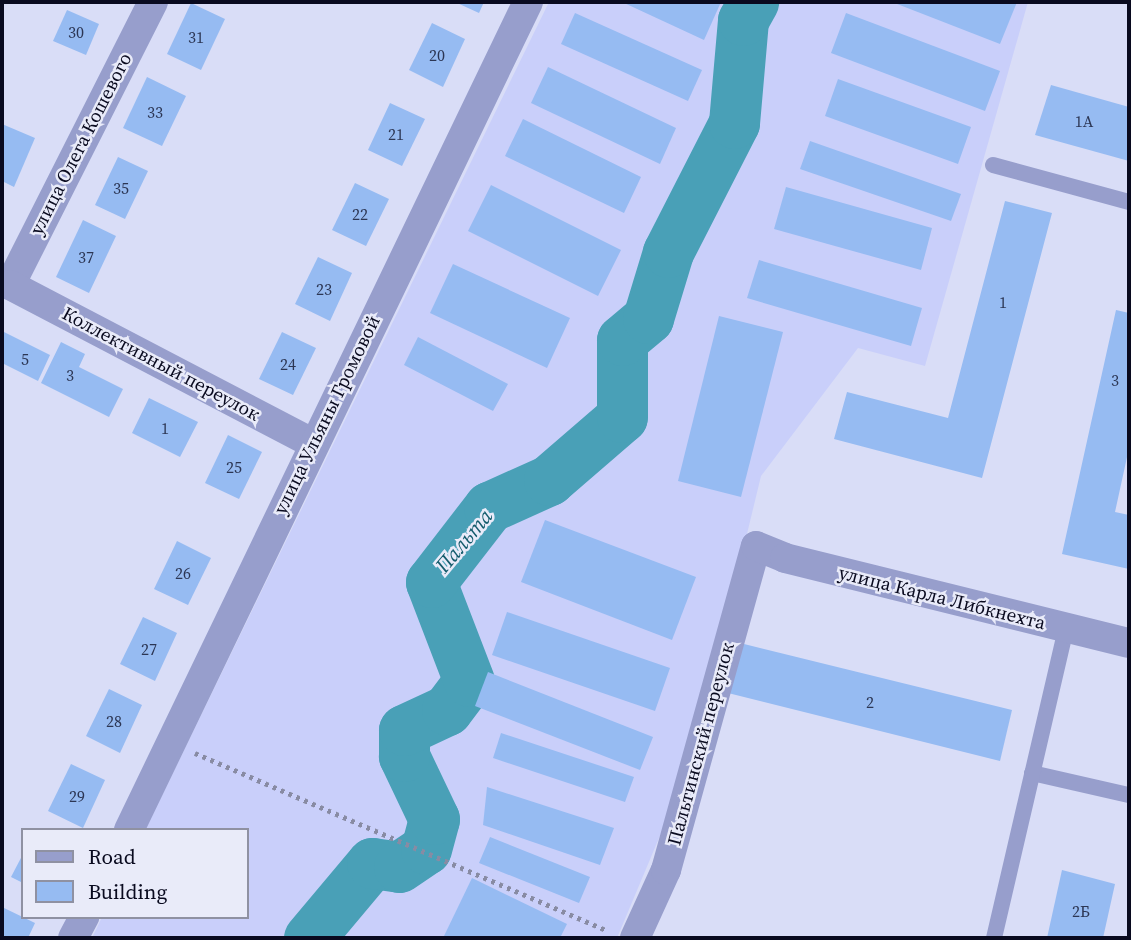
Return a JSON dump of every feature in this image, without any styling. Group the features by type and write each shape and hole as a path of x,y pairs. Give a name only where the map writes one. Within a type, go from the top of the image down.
{"street":[{"name":"улица Олега Кошевого","path":"10,285 153,2"},
{"name":"улица Ульяны Громовой","path":"130,828 173,744 312,443 528,2"},
{"name":"Коллективный переулок","path":"10,285 312,443"},
{"name":"улица Карла Либкнехта","path":"756,546 785,558 1129,643"},
{"name":"Пальтинский переулок","path":"626,937 666,870 756,546"},
{"path":"73,938 83,919"}],"lane":[{"path":"993,165 1129,202"},
{"path":"994,938 1066,629"},
{"path":"1032,773 1129,795"}],"path":[{"path":"173,744 626,937"}],"shaded area":[{"path":"549,2 748,2 736,24 725,116 670,228 643,311 617,337 611,413 548,469 483,500 421,589 455,671 448,689 400,721 393,741 416,827 405,850 368,848 309,911 297,938 92,938 101,919 248,919 248,828 146,828"},
{"path":"760,2 1028,2 925,366 858,348 761,476 693,757 617,938 323,938 376,882 405,878 444,839 442,803 418,742 467,714 479,675 449,584 498,517 559,492 630,422 640,339 667,296 677,251 745,125 749,23"}],"building":[{"path":"455,2 484,2 479,13"},
{"path":"622,2 721,2 704,40"},
{"path":"892,2 1017,2 1000,44"},
{"path":"191,3 225,19 201,70 167,54"},
{"path":"67,10 99,24 86,55 53,41"},
{"path":"575,13 702,70 688,101 561,44"},
{"path":"846,13 1000,71 985,111 831,53"},
{"path":"432,23 465,39 443,87 409,70"},
{"path":"548,67 676,128 660,164 531,103"},
{"path":"147,77 186,96 162,146 123,128"},
{"path":"838,79 971,127 958,164 825,116"},
{"path":"1051,85 1129,107 1129,161 1035,135"},
{"path":"390,103 425,119 402,166 368,150"},
{"path":"523,119 641,177 624,213 505,156"},
{"path":"2,124 35,138 14,187 2,181"},
{"path":"810,141 961,194 951,221 800,169"},
{"path":"118,157 148,171 125,219 95,205"},
{"path":"355,183 389,199 366,246 332,230"},
{"path":"491,185 621,250 598,296 468,231"},
{"path":"786,187 932,228 921,270 774,229"},
{"path":"1005,201 1052,213 982,478 834,439 847,392 948,418"},
{"path":"83,220 116,236 89,293 56,277"},
{"path":"318,257 352,273 330,321 295,304"},
{"path":"759,260 922,308 911,346 747,298"},
{"path":"453,264 570,318 547,368 430,313"},
{"path":"1116,310 1129,313 1129,448 1115,512 1129,515 1129,569 1062,554"},
{"path":"719,316 783,332 741,497 678,481"},
{"path":"2,331 50,355 38,381 2,363"},
{"path":"282,332 316,348 293,395 259,379"},
{"path":"418,337 508,384 493,411 404,365"},
{"path":"61,342 85,354 79,367 123,389 109,417 41,383"},
{"path":"149,398 198,422 180,457 132,433"},
{"path":"228,435 262,452 239,499 205,483"},
{"path":"545,520 696,577 672,640 521,582"},
{"path":"177,541 211,558 188,605 154,589"},
{"path":"507,612 670,668 655,711 492,655"},
{"path":"143,617 177,633 155,681 120,664"},
{"path":"740,643 1012,710 1000,761 728,693"},
{"path":"488,672 653,737 640,770 475,706"},
{"path":"109,689 142,705 120,753 86,736"},
{"path":"501,733 634,777 625,802 493,758"},
{"path":"71,764 105,780 83,828 48,811"},
{"path":"487,787 614,828 600,865 483,825"},
{"path":"490,837 590,877 579,903 479,863"},
{"path":"21,858 21,882 11,877"},
{"path":"1062,870 1115,884 1103,938 1047,938"},
{"path":"472,878 567,924 560,938 444,936"},
{"path":"2,907 21,916 21,919 35,923 28,938 2,938"}],"waterway":[{"name":"Пальта","path":"309,938 372,863 399,867 426,849 434,819 404,756 404,730 447,710 469,681 431,582 489,507 549,480 622,417 622,340 648,318 668,252 734,123 743,20 753,2"}]}
